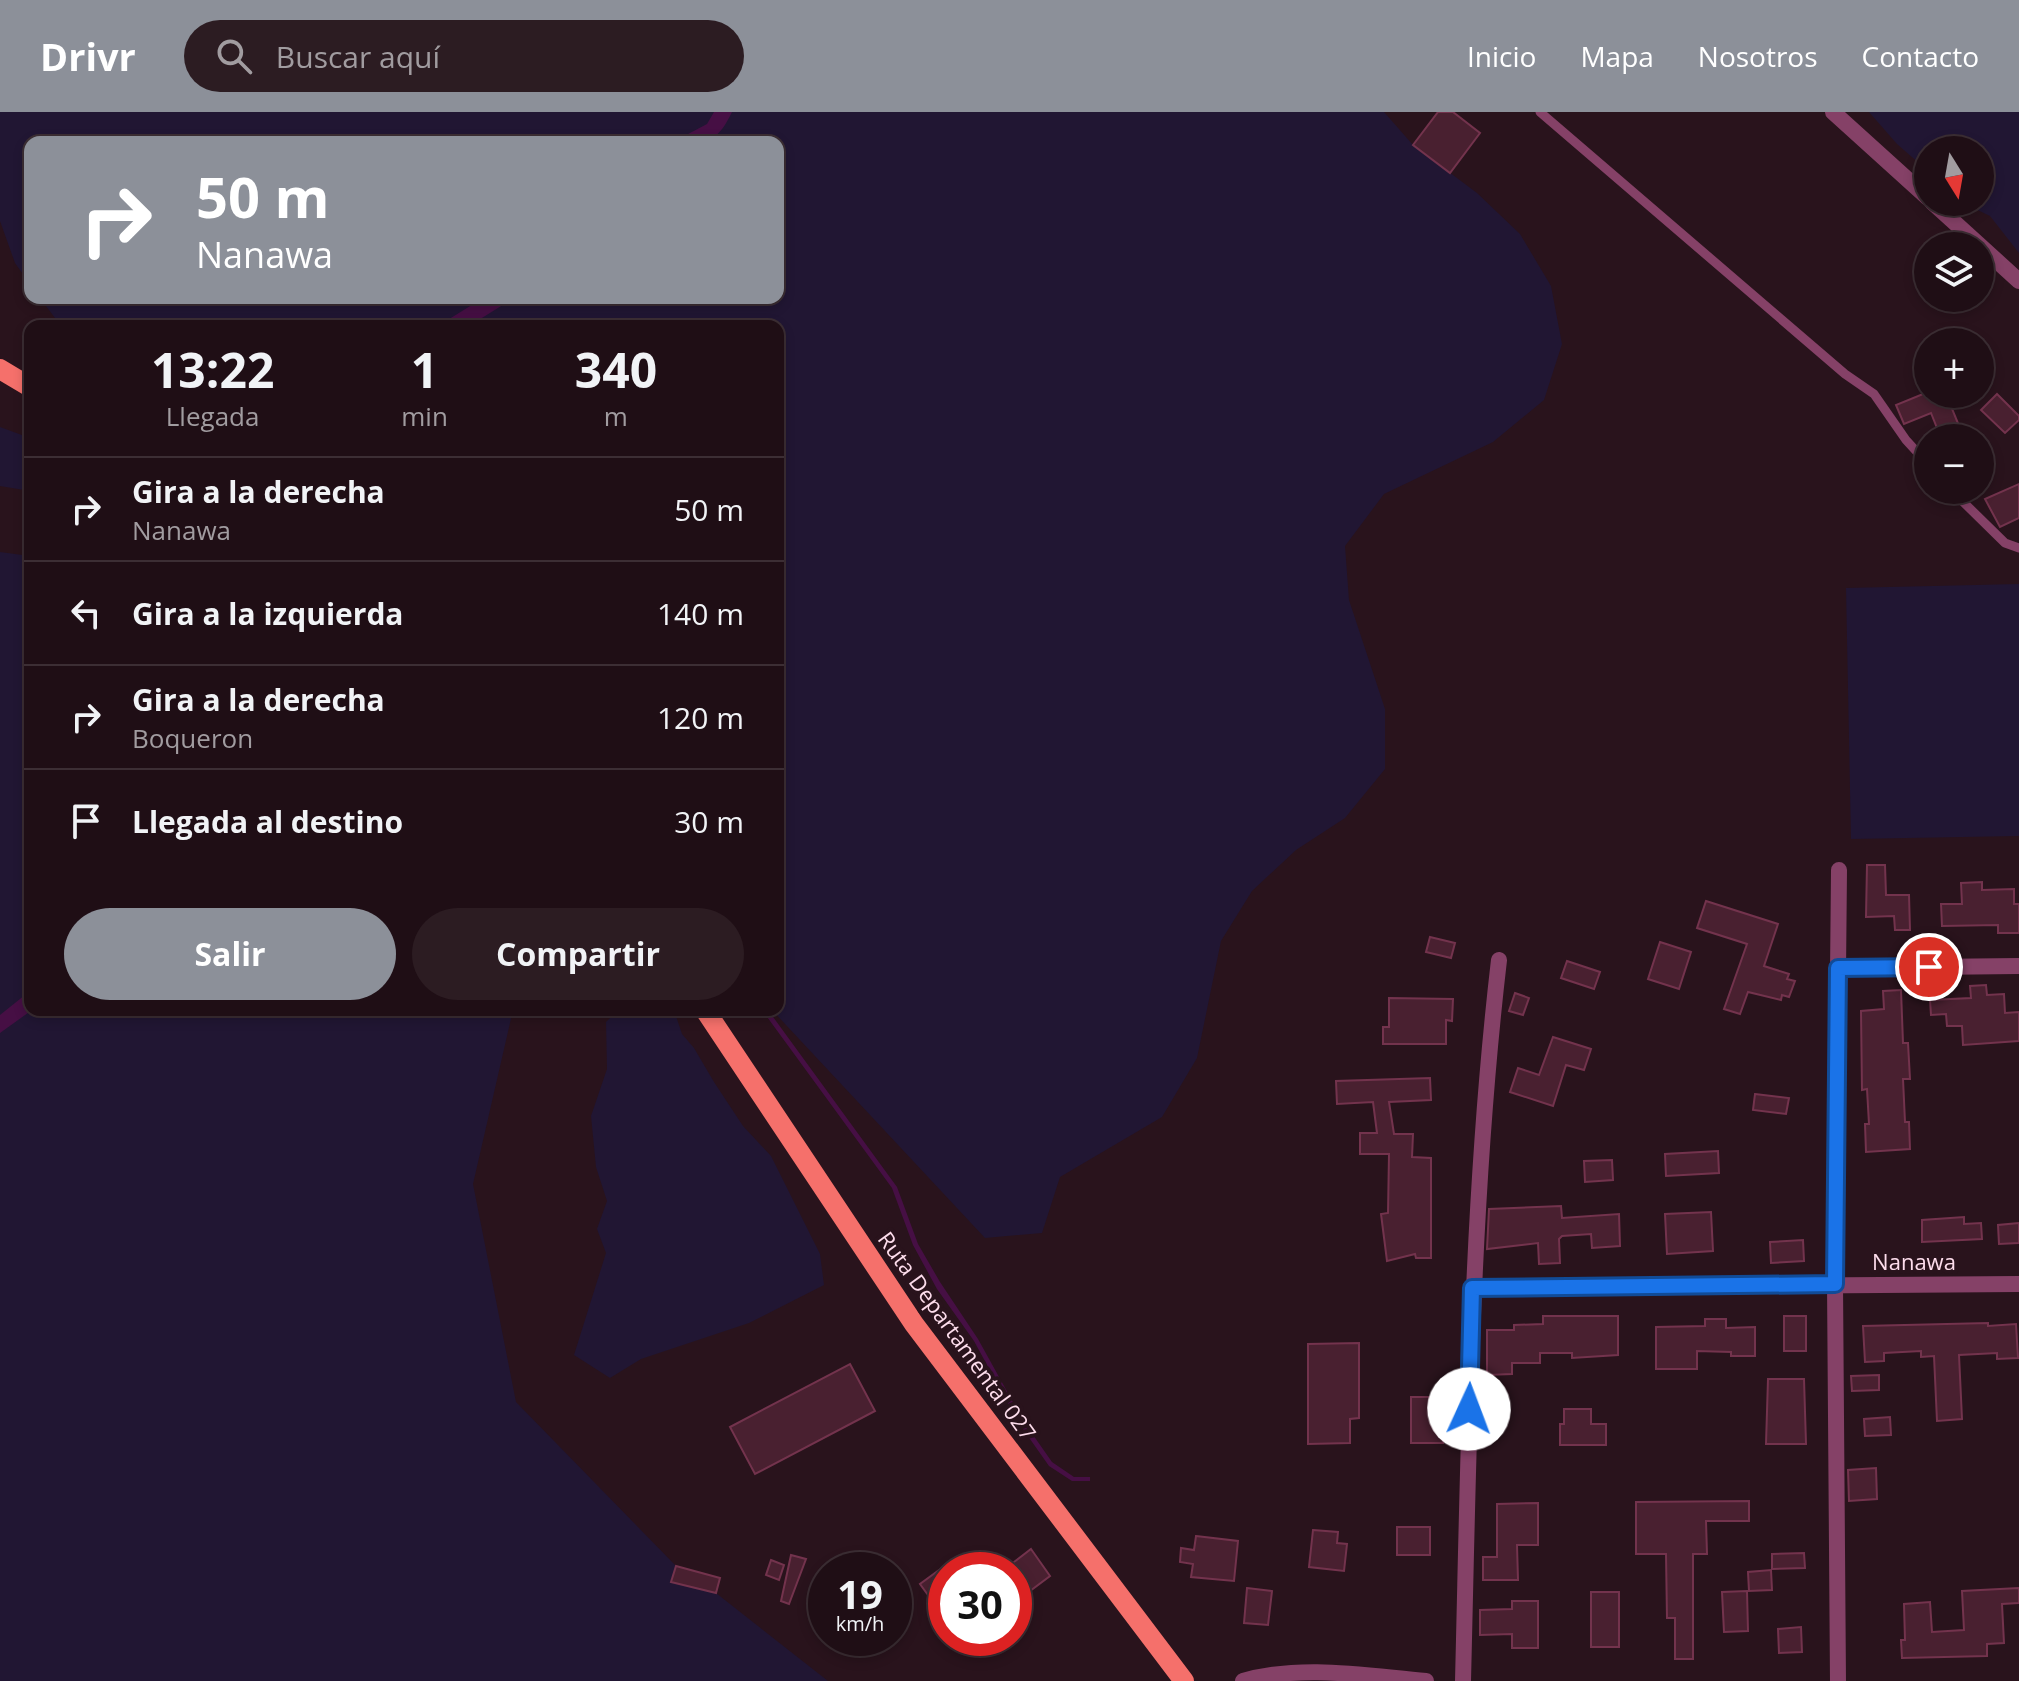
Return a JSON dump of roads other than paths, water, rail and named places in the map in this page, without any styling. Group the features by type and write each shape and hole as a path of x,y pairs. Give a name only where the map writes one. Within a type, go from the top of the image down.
{"main road":[{"path":"0,369 24,383"},
{"name":"Ruta Departamental 027","path":"709,1016 914,1324 1184,1681"}],"street":[{"path":"1833,112 1914,185"},
{"path":"1948,216 2019,281"},
{"path":"1838,1681 1835,1284 1839,870"},
{"path":"1463,1681 1472,1288 1484,1097 1499,960"},
{"path":"1838,968 2019,966"},
{"name":"Nanawa","path":"1472,1288 2019,1284"},
{"path":"1243,1681 1279,1673 1338,1673 1426,1681"}],"lane":[{"path":"1540,112 1833,364 1874,394 1914,449"},
{"path":"1964,504 2005,543 2019,548"}]}
